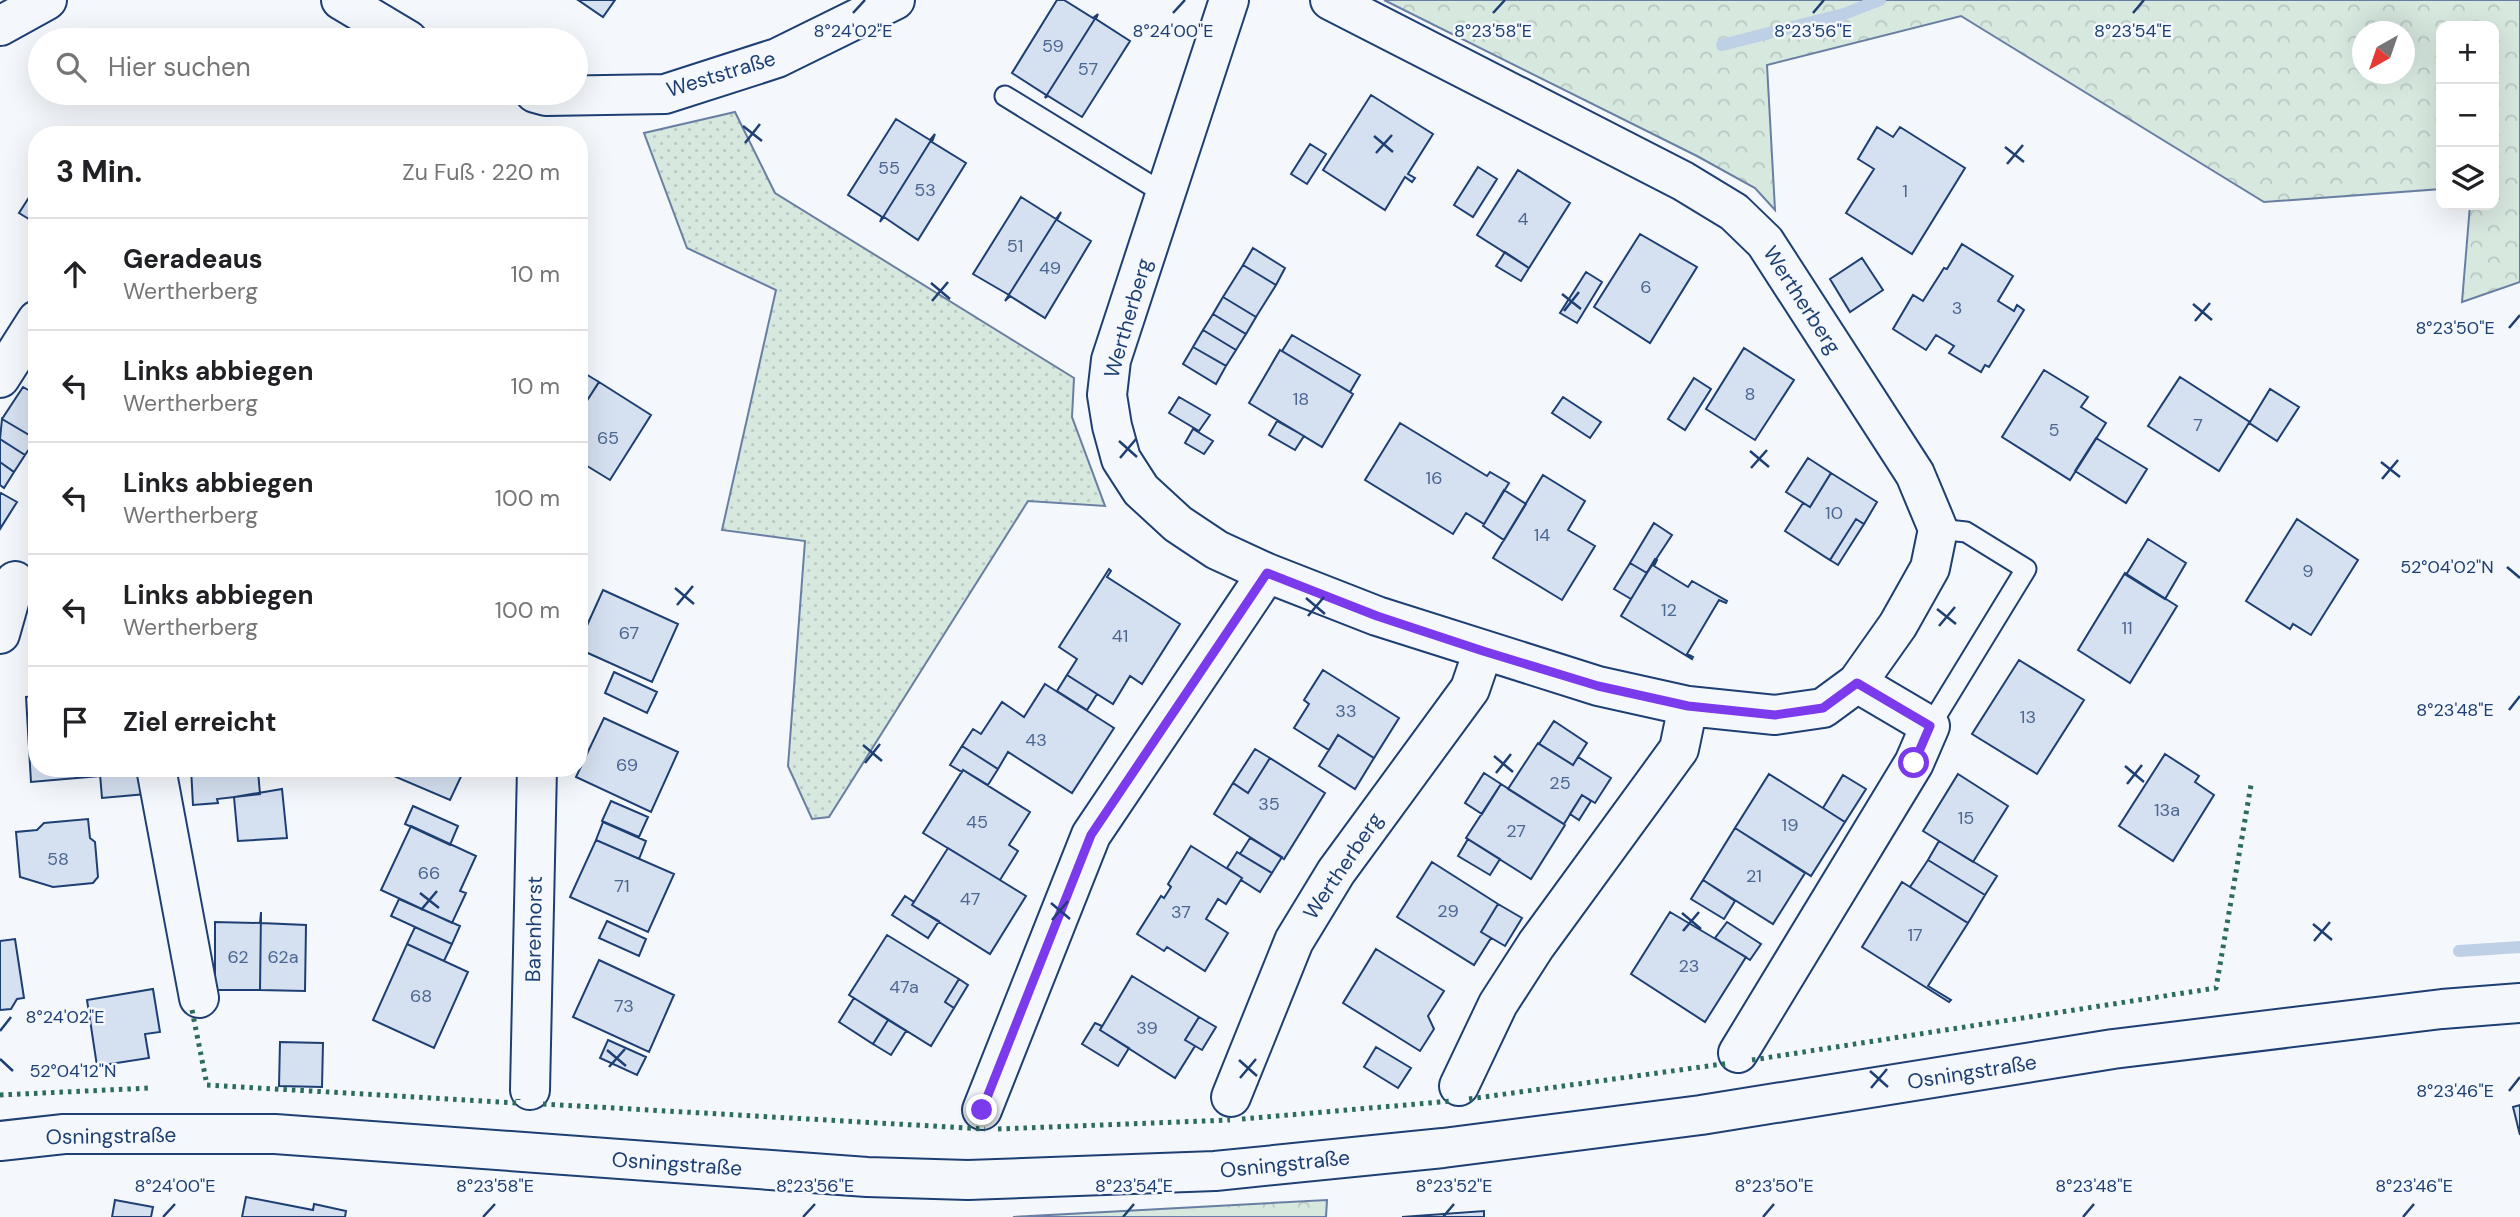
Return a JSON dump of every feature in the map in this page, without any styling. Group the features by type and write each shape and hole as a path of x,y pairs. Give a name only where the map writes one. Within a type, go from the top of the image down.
{"street":[{"path":"0,26 47,0"},
{"path":"341,0 388,28"},
{"name":"Weststraße","path":"588,95 665,94 777,58 895,0"},
{"name":"Wertherberg","path":"1229,0 1111,360 1107,395 1112,426 1121,459 1141,490 1178,524 1217,550 1267,573 1377,616 1483,651 1598,686 1688,706 1775,715 1823,708 1857,683 1898,625 1930,568 1938,529 1915,474 1765,242 1734,212 1683,181 1330,0"},
{"path":"0,377 28,334"},
{"path":"982,1110 1091,835 1267,573"},
{"path":"0,634 17,581"},
{"name":"Wertherberg","path":"1231,1097 1294,941 1336,872 1470,690 1483,651"},
{"path":"1738,1053 1914,763 1930,726 1857,683"},
{"path":"1460,1086 1499,1004 1536,945 1679,749 1688,706"},
{"path":"158,777 199,998"},
{"name":"Barenhorst","path":"530,1090 537,777"},
{"name":"Osningstraße","path":"0,1141 64,1134 275,1134 839,1175 968,1180 1216,1171 1443,1148 1701,1115 2113,1049 2442,1009 2520,1003"}],"lane":[{"path":"1005,96 1166,194"},
{"path":"1930,726 2026,569 1966,532 1938,529"}],"green space":[{"path":"1384,0 2520,0 2520,282 2462,302 2470,210 2499,210 2499,21 2436,21 2436,189 2264,202 1961,16 1767,65 1775,210 1755,188 1697,156"},
{"path":"735,112 775,193 1074,378 1072,417 1105,506 1028,501 829,817 812,819 788,766 805,541 722,530 776,290 687,248 644,133"},
{"path":"1327,1200 1326,1217 1013,1217"}],"building":[{"path":"578,0 615,0 603,17"},
{"path":"1057,0 1064,0 1093,18 1098,14 1045,98 1046,95 1012,73"},
{"path":"1098,14 1096,19 1130,41 1082,117 1048,96 1045,98"},
{"path":"1371,95 1433,134 1408,174 1415,178 1412,182 1405,177 1385,210 1323,170"},
{"path":"896,119 930,140 935,134 880,222 882,217 848,195"},
{"path":"1877,127 1893,137 1900,127 1965,168 1912,254 1846,213 1874,169 1858,159"},
{"path":"935,134 932,142 966,163 918,240 884,217 880,222"},
{"path":"1310,144 1326,154 1307,184 1291,174"},
{"path":"1478,167 1497,179 1473,217 1454,205"},
{"path":"1518,170 1570,203 1529,268 1477,235"},
{"path":"1021,197 1056,219 1061,212 1009,295 973,274"},
{"path":"28,199 28,218 19,213"},
{"path":"1061,212 1057,220 1091,241 1045,318 1010,296 1005,301"},
{"path":"1640,234 1697,267 1650,343 1594,307"},
{"path":"1962,244 2013,276 1998,301 2014,311 2017,305 2024,310 1989,367 1985,365 1981,372 1949,353 1954,346 1936,335 1926,350 1893,329 1913,295 1923,301"},
{"path":"1253,248 1285,268 1276,285 1243,265"},
{"path":"1505,252 1529,268 1521,281 1496,266"},
{"path":"1862,258 1883,290 1850,312 1830,279"},
{"path":"1243,265 1276,285 1256,317 1223,297"},
{"path":"1586,272 1602,282 1577,323 1560,313"},
{"path":"1223,297 1256,317 1246,334 1213,314"},
{"path":"1213,314 1246,334 1236,350 1203,330"},
{"path":"1203,330 1236,350 1226,366 1193,347"},
{"path":"1292,335 1360,375 1350,392 1282,351"},
{"path":"1193,347 1226,366 1216,384 1183,364"},
{"path":"1744,348 1794,380 1755,440 1706,409"},
{"path":"1280,350 1353,394 1322,447 1249,403"},
{"path":"2044,370 2088,397 2081,407 2106,423 2070,480 2002,437"},
{"path":"588,375 599,382 588,399"},
{"path":"2180,377 2250,422 2270,389 2299,407 2277,441 2249,423 2219,471 2148,426"},
{"path":"1694,378 1711,389 1685,430 1668,419"},
{"path":"599,382 651,415 610,480 588,467 588,399"},
{"path":"23,387 28,390 28,434 2,419"},
{"path":"1179,397 1210,415 1199,431 1169,413"},
{"path":"1563,397 1601,422 1590,438 1552,413"},
{"path":"2,419 28,434 28,451 25,455 0,439"},
{"path":"1277,421 1304,436 1295,450 1269,435"},
{"path":"1400,423 1487,476 1490,472 1509,483 1484,524 1466,513 1453,534 1365,480"},
{"path":"1193,429 1213,441 1204,454 1185,443"},
{"path":"2096,438 2147,469 2126,503 2075,471"},
{"path":"0,439 25,455 14,472 0,462"},
{"path":"1808,458 1831,473 1810,507 1786,492"},
{"path":"0,462 14,472 4,488 0,485"},
{"path":"1831,473 1877,502 1864,524 1856,519 1830,560 1785,531 1803,503 1810,507"},
{"path":"1543,475 1585,501 1568,530 1595,546 1562,600 1493,558"},
{"path":"1504,490 1526,504 1504,540 1483,526"},
{"path":"1,493 17,502 0,529 0,495"},
{"path":"1856,519 1864,524 1838,565 1830,560"},
{"path":"2297,519 2358,560 2311,635 2293,624 2290,629 2246,601"},
{"path":"1654,523 1672,535 1647,573 1630,563"},
{"path":"2148,539 2186,563 2165,599 2126,575"},
{"path":"1655,559 1657,560 1654,566 1688,587 1692,581 1727,601 1726,603 1719,600 1687,654 1693,657 1692,659 1621,616"},
{"path":"1630,563 1647,573 1631,599 1614,589"},
{"path":"1109,569 1111,571 1107,577 1180,624 1142,684 1130,676 1113,704 1067,675 1077,659 1059,647"},
{"path":"2125,573 2177,606 2130,683 2078,650"},
{"path":"603,590 678,624 652,682 588,653 588,623"},
{"path":"2019,660 2084,700 2037,774 1972,734"},
{"path":"1323,670 1399,718 1374,758 1338,735 1329,750 1294,728 1309,704 1304,700"},
{"path":"614,672 657,692 647,713 605,693"},
{"path":"1067,675 1097,694 1087,710 1057,691"},
{"path":"1045,684 1114,728 1072,793 1008,752 998,769 962,746 973,729 981,734 1002,702 1024,717"},
{"path":"26,697 28,697 28,731"},
{"path":"604,718 678,752 651,812 576,777 588,777 588,752"},
{"path":"1554,721 1587,743 1573,765 1539,744"},
{"path":"1338,735 1374,758 1355,789 1319,766"},
{"path":"1538,743 1573,765 1578,757 1611,778 1595,803 1582,795 1564,824 1508,789"},
{"path":"962,746 998,769 988,785 950,765"},
{"path":"1255,749 1270,758 1248,793 1233,783"},
{"path":"2165,754 2199,776 2195,782 2214,795 2173,861 2119,826"},
{"path":"1270,758 1325,793 1284,859 1214,814 1233,783 1248,793"},
{"path":"963,770 1030,812 1009,845 1018,851 1000,880 923,833"},
{"path":"1484,773 1501,784 1482,814 1465,803"},
{"path":"1769,774 1845,822 1811,876 1735,828"},
{"path":"1958,774 2008,806 1973,862 1923,831"},
{"path":"1843,775 1866,789 1845,822 1823,808"},
{"path":"31,777 88,777 31,782"},
{"path":"100,777 144,777 146,794 102,798"},
{"path":"191,777 259,777 260,794 193,805"},
{"path":"396,777 461,777 450,800"},
{"path":"1501,784 1565,825 1531,879 1466,838"},
{"path":"282,789 287,838 238,841 234,797"},
{"path":"1582,795 1591,801 1579,820 1570,814"},
{"path":"611,801 648,817 639,837 602,821"},
{"path":"413,806 458,826 450,845 405,824"},
{"path":"88,819 90,838 95,842 98,877 93,883 53,887 20,877 16,832 37,830 44,823"},
{"path":"603,822 646,841 639,859 596,840"},
{"path":"411,826 476,856 460,891 466,893 452,923 381,890"},
{"path":"1735,828 1805,873 1773,924 1703,880"},
{"path":"1250,838 1282,857 1272,873 1240,854"},
{"path":"1468,839 1500,859 1490,875 1458,856"},
{"path":"596,840 674,874 648,932 570,897"},
{"path":"1939,841 1997,876 1985,895 1928,860"},
{"path":"1191,846 1242,878 1226,904 1218,899 1206,919 1228,933 1205,971 1167,947 1164,951 1137,934 1161,896 1164,898 1171,887 1168,884"},
{"path":"948,848 1026,896 990,954 912,905"},
{"path":"1237,852 1272,873 1260,892 1227,868"},
{"path":"1928,860 1985,895 1968,923 1910,887"},
{"path":"1432,862 1498,904 1481,932 1491,938 1474,965 1397,917"},
{"path":"1703,880 1735,901 1724,919 1691,899"},
{"path":"1902,882 1968,923 1928,986 1951,1000 1949,1002 1862,947"},
{"path":"905,896 914,902 912,905 939,921 928,938 892,915"},
{"path":"399,899 460,926 452,944 391,916"},
{"path":"1498,904 1522,918 1505,946 1481,932"},
{"path":"261,912 260,990 215,990 215,922 260,923"},
{"path":"261,912 261,923 306,925 305,991 260,990"},
{"path":"1670,912 1746,957 1705,1022 1631,974"},
{"path":"607,921 646,939 639,956 599,938"},
{"path":"1727,922 1761,944 1750,960 1715,938"},
{"path":"415,927 452,944 444,961 407,944"},
{"path":"887,935 959,979 945,1002 954,1008 931,1046 849,995"},
{"path":"15,939 24,998 17,999 11,1009 0,1010 0,941"},
{"path":"407,944 468,972 434,1048 373,1020"},
{"path":"1376,949 1444,991 1428,1016 1434,1029 1420,1051 1343,1003"},
{"path":"599,960 674,995 649,1052 573,1017"},
{"path":"1132,976 1199,1017 1185,1040 1195,1046 1175,1078 1100,1030"},
{"path":"959,979 968,985 954,1008 945,1002"},
{"path":"153,989 160,1032 145,1034 149,1058 97,1066 87,1000"},
{"path":"854,998 888,1020 873,1044 839,1022"},
{"path":"1199,1017 1216,1027 1202,1050 1185,1040"},
{"path":"888,1020 906,1031 891,1055 873,1044"},
{"path":"1095,1023 1102,1026 1100,1030 1129,1048 1118,1066 1082,1044"},
{"path":"608,1040 646,1057 637,1075 600,1058"},
{"path":"280,1042 323,1043 322,1087 279,1086"},
{"path":"1376,1047 1411,1068 1398,1088 1364,1067"},
{"path":"2520,1105 2520,1135 2513,1107"},
{"path":"246,1197 313,1210 314,1204 346,1211 345,1217 242,1217"},
{"path":"115,1200 153,1207 151,1217 112,1217"},
{"path":"1484,1211 1484,1217 1402,1217"}],"waterway":[{"path":"1722,45 1844,14 1880,0"},
{"path":"2459,951 2520,947"}],"hedge":[{"path":"1752,1060 2216,988 2251,785"},
{"path":"192,1010 207,1085 518,1103 518,1099"},
{"path":"1469,1099 1730,1063"},
{"path":"0,1095 150,1088"},
{"path":"1242,1119 1452,1101"},
{"path":"543,1104 985,1129"},
{"path":"998,1129 1230,1120"}],"route":[{"path":"982,1110 1091,835 1267,573 1377,616 1483,651 1598,686 1688,706 1775,715 1823,708 1857,683 1930,726 1914,763"}]}
